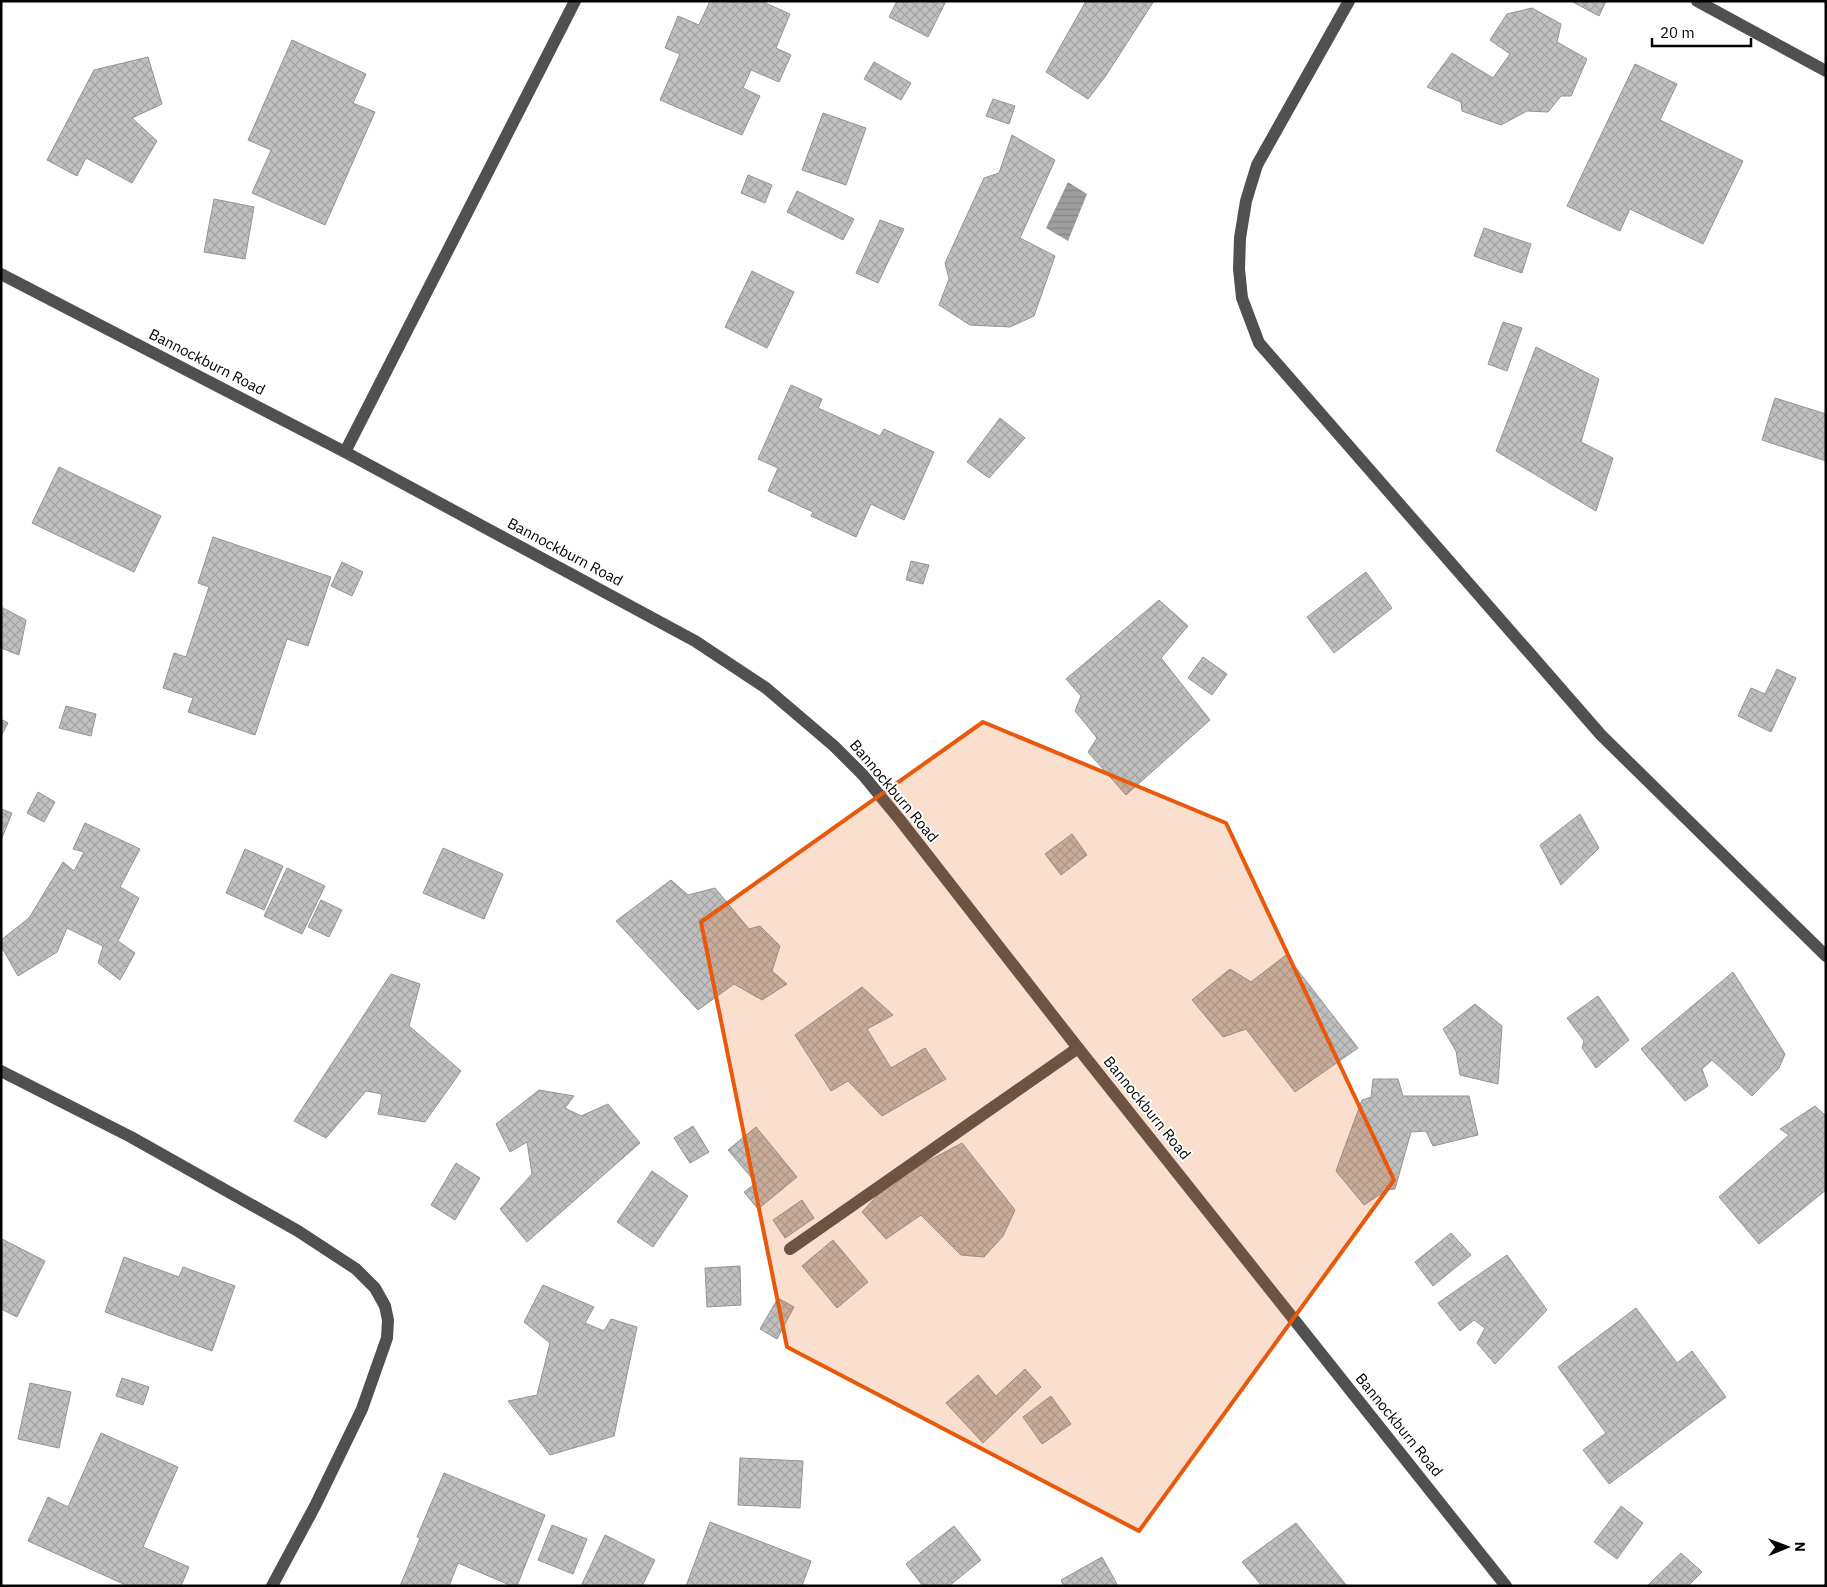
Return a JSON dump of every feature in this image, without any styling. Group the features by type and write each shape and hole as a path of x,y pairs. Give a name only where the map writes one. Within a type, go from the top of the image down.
{"street":[{"path":"346,452 575,1"},
{"path":"1349,1 1257,165 1246,201 1240,238 1239,269 1242,298 1259,343 1601,735 1826,956"},
{"path":"1697,1 1826,70"},
{"name":"Bannockburn Road","path":"1,274 346,452 695,641 766,688 834,746 863,775 900,820 1078,1048 1506,1586"},
{"path":"790,1249 1078,1048"},
{"path":"1,1071 131,1137 298,1231 356,1269 375,1288 385,1306 388,1320 387,1338 362,1409 315,1506 272,1586"}],"highlighted area":[{"path":"983,722 1226,823 1394,1180 1139,1531 787,1347 701,922"}],"shaded area":[{"path":"1068,182 1087,194 1068,241 1046,228"}],"building":[{"path":"710,1 761,1 790,14 776,48 791,55 779,82 751,70 743,88 760,96 742,135 660,100 680,54 665,48 678,16 699,25"},
{"path":"897,1 946,1 928,37 889,17"},
{"path":"1086,1 1154,1 1105,77 1088,99 1046,72"},
{"path":"1571,1 1606,1 1599,16"},
{"path":"1532,8 1561,24 1557,42 1587,59 1571,96 1561,96 1548,112 1527,111 1501,125 1462,111 1461,102 1427,87 1452,53 1493,78 1510,54 1490,40 1507,14"},
{"path":"292,40 366,74 353,103 375,112 325,225 252,193 271,150 248,140"},
{"path":"148,57 162,104 132,118 157,141 132,183 86,158 77,176 47,160 94,70"},
{"path":"874,62 911,83 901,100 864,79"},
{"path":"1635,64 1677,84 1660,120 1743,161 1703,244 1630,209 1620,231 1567,206"},
{"path":"993,99 1015,106 1009,124 986,116"},
{"path":"823,113 866,128 846,185 802,170"},
{"path":"1012,135 1055,160 1020,238 1055,256 1034,316 1010,327 970,325 939,305 949,279 945,263 984,178 999,173"},
{"path":"748,175 772,185 765,203 741,193"},
{"path":"797,191 854,219 843,240 787,212"},
{"path":"214,199 254,207 245,259 204,252"},
{"path":"880,220 904,229 878,283 856,273"},
{"path":"1484,228 1531,244 1522,273 1474,256"},
{"path":"752,271 794,292 767,348 725,327"},
{"path":"1503,322 1522,328 1507,371 1488,364"},
{"path":"1536,347 1599,379 1581,442 1613,458 1596,511 1496,451"},
{"path":"791,385 822,399 818,408 880,436 884,429 934,452 904,520 871,504 856,537 811,516 813,512 768,491 778,468 758,459"},
{"path":"1775,398 1826,414 1826,461 1762,440"},
{"path":"1000,418 1025,438 989,478 967,462"},
{"path":"59,467 161,516 134,572 32,523"},
{"path":"213,537 331,577 308,646 287,639 255,735 188,712 193,698 163,688 174,653 186,657 209,587 198,583"},
{"path":"911,561 929,565 923,584 906,580"},
{"path":"342,562 363,572 352,596 331,586"},
{"path":"1366,572 1392,608 1334,653 1307,617"},
{"path":"1159,600 1188,626 1161,658 1210,720 1126,795 1088,752 1097,738 1075,711 1081,696 1066,679"},
{"path":"1,607 26,620 19,655 1,648"},
{"path":"1203,657 1227,674 1212,695 1188,678"},
{"path":"1777,669 1796,678 1771,732 1738,716 1751,688 1765,694"},
{"path":"66,706 96,714 91,736 59,728"},
{"path":"1,719 8,723 1,736"},
{"path":"38,792 55,802 44,822 27,813"},
{"path":"1,809 12,813 1,840"},
{"path":"1580,814 1599,848 1561,885 1540,845"},
{"path":"85,823 140,849 120,887 139,898 118,941 135,953 120,980 98,963 103,946 67,928 57,952 18,976 1,946 1,940 29,918 63,862 74,871 84,852 73,849"},
{"path":"1072,834 1087,855 1061,875 1045,854"},
{"path":"443,848 503,874 484,919 423,893"},
{"path":"245,849 283,866 264,910 226,893"},
{"path":"287,868 325,886 302,934 264,916"},
{"path":"671,880 688,895 715,888 749,929 760,926 780,946 772,971 787,984 762,1000 734,984 698,1010 616,921"},
{"path":"321,900 342,910 329,937 308,927"},
{"path":"1286,955 1358,1048 1295,1092 1246,1029 1223,1037 1192,1000 1230,969 1251,982"},
{"path":"1733,972 1785,1054 1779,1068 1752,1096 1712,1060 1702,1069 1708,1086 1685,1101 1641,1049"},
{"path":"391,974 420,984 409,1026 461,1071 425,1122 378,1114 382,1094 366,1091 326,1138 294,1121"},
{"path":"862,987 893,1015 867,1029 891,1068 925,1048 946,1079 882,1116 848,1081 831,1091 795,1035"},
{"path":"1598,996 1629,1040 1596,1068 1582,1048 1584,1041 1567,1018"},
{"path":"1475,1004 1502,1026 1498,1084 1460,1075 1456,1051 1443,1029"},
{"path":"1373,1079 1398,1079 1403,1096 1469,1096 1478,1135 1433,1146 1426,1131 1411,1132 1395,1189 1387,1190 1364,1205 1336,1171 1362,1100 1371,1097"},
{"path":"539,1090 574,1096 565,1108 581,1116 608,1104 640,1143 527,1242 500,1209 532,1174 527,1142 510,1152 496,1124"},
{"path":"1815,1106 1826,1116 1826,1190 1759,1244 1719,1197 1789,1135 1780,1129"},
{"path":"693,1126 709,1152 690,1163 674,1138"},
{"path":"756,1127 797,1177 758,1209 744,1192 756,1183 728,1150"},
{"path":"962,1143 1015,1210 1003,1236 984,1257 961,1255 921,1215 886,1239 862,1212 892,1180"},
{"path":"456,1163 480,1178 455,1220 431,1205"},
{"path":"652,1171 688,1196 653,1247 617,1222"},
{"path":"802,1200 814,1218 785,1238 773,1220"},
{"path":"1451,1233 1471,1255 1433,1286 1415,1262"},
{"path":"2,1239 45,1261 17,1317 1,1309"},
{"path":"833,1240 868,1282 837,1308 802,1266"},
{"path":"1507,1255 1547,1310 1495,1364 1477,1343 1485,1328 1474,1320 1460,1331 1438,1303"},
{"path":"124,1257 179,1277 183,1267 235,1286 212,1351 105,1312"},
{"path":"740,1266 741,1305 707,1307 705,1268"},
{"path":"543,1285 594,1307 585,1323 604,1331 611,1319 637,1327 614,1436 550,1455 508,1401 537,1395 550,1343 524,1322"},
{"path":"778,1298 794,1307 777,1339 760,1329"},
{"path":"1636,1308 1677,1363 1692,1351 1726,1397 1609,1484 1583,1450 1606,1433 1558,1367"},
{"path":"1025,1369 1041,1387 983,1443 946,1403 978,1375 996,1396"},
{"path":"122,1378 149,1387 143,1405 116,1396"},
{"path":"30,1383 71,1392 59,1448 18,1439"},
{"path":"1051,1396 1071,1424 1042,1444 1023,1417"},
{"path":"101,1433 178,1467 143,1547 189,1567 181,1586 128,1586 28,1541 48,1497 68,1507"},
{"path":"740,1458 803,1461 800,1508 738,1505"},
{"path":"444,1473 545,1515 517,1586 512,1586 458,1563 449,1586 400,1586 420,1538 417,1537"},
{"path":"1621,1506 1643,1523 1617,1559 1594,1542"},
{"path":"710,1522 811,1561 802,1586 686,1586"},
{"path":"1296,1523 1347,1586 1262,1586 1242,1562"},
{"path":"552,1525 587,1539 573,1574 538,1560"},
{"path":"954,1526 981,1560 949,1586 923,1586 906,1564"},
{"path":"605,1535 655,1560 642,1586 587,1586 582,1584"},
{"path":"1681,1553 1702,1572 1688,1586 1647,1586"},
{"path":"1102,1557 1118,1586 1064,1586 1061,1580"}]}
